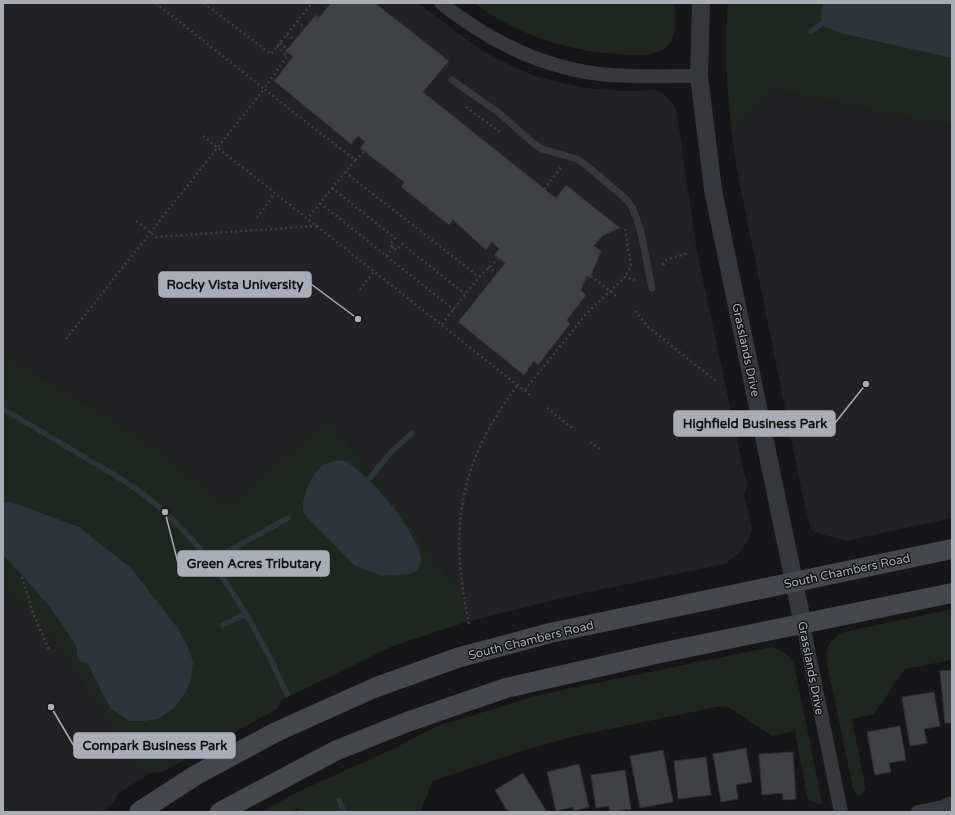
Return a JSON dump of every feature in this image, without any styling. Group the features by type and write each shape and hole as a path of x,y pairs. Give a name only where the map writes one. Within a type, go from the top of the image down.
{"main road":[{"name":"South Chambers Road","path":"139,812 196,775 249,745 316,713 415,673 457,658 550,633 794,583 952,548"},
{"path":"220,812 335,751 407,722 466,701 538,680 952,593"}],"street":[{"path":"441,3 488,36 525,54 564,67 611,75 699,76"},
{"name":"Grasslands Drive","path":"701,3 699,76 713,190 841,812"},
{"path":"918,812 943,807 952,803"}],"lane":[{"path":"452,80 498,112 533,143 542,149 582,162 627,200 631,205 638,223 652,288"}],"path":[{"path":"156,3 354,160"},
{"path":"204,3 271,54 312,3"},
{"path":"297,21 305,28"},
{"path":"286,34 294,40"},
{"path":"280,43 287,49"},
{"path":"66,339 264,89 287,56 277,46"},
{"path":"465,106 507,138"},
{"path":"203,136 530,395"},
{"path":"308,218 354,160 364,152"},
{"path":"544,189 559,167 566,168"},
{"path":"345,172 479,277"},
{"path":"332,188 395,238 390,245 397,250 402,244 465,294"},
{"path":"257,218 275,193"},
{"path":"320,203 454,310"},
{"path":"136,221 149,233 156,237 317,226"},
{"path":"525,390 576,326 609,291 625,277 631,265 624,224"},
{"path":"386,256 394,247"},
{"path":"663,265 666,260 688,253"},
{"path":"442,324 479,277 498,259"},
{"path":"488,267 497,273"},
{"path":"360,290 374,271"},
{"path":"591,276 616,296"},
{"path":"625,277 635,280"},
{"path":"634,311 647,326 717,382"},
{"path":"469,624 462,587 458,548 464,490 474,460 486,432 500,409 518,385"},
{"path":"548,408 575,430"},
{"path":"590,442 602,451"},
{"path":"22,577 34,616 50,652"}],"shaded area":[{"path":"3,3 418,3 477,47 497,59 537,77 586,88 622,91 654,90 662,93 673,103 677,113 697,252 747,486 744,494 752,529 750,537 741,551 725,564 579,594 466,622 461,593 329,417 227,506 167,455 124,425 3,354"},
{"path":"475,3 675,3 673,37 665,48 647,55 601,53 556,44 535,36 494,16"},
{"path":"728,3 952,3 952,127 772,90 732,135 726,36"},
{"path":"824,3 952,3 952,58 840,33 824,26 810,35 807,31 822,20 821,9"},
{"path":"772,90 952,127 952,518 846,541 814,532 811,529 802,493 737,170 732,135"},
{"path":"3,354 124,425 167,455 227,506 329,417 461,593 466,622 393,646 282,700 277,709 162,772 150,773 139,768 58,646 3,586"},
{"path":"343,460 366,477 391,504 402,520 419,549 422,561 417,570 410,574 382,576 355,566 304,514 303,502 309,483 316,472 328,463"},
{"path":"3,502 11,502 79,527 132,569 179,630 190,652 193,663 191,679 186,692 174,708 158,719 130,721 110,708 88,664 78,658 75,644 59,620 36,591 3,555"},
{"path":"3,586 58,646 139,768 150,773 118,794 114,802 102,812 3,812"},
{"path":"952,609 952,660 905,669 874,714 852,719 866,790 858,797 853,789 826,658 830,642 836,636 844,632"},
{"path":"771,647 784,653 794,664 821,797 821,805 808,800 795,731 772,736 728,707 721,706 576,736 531,748 433,781 420,812 300,812 298,808 292,812 262,812 293,794 395,748 435,727 538,695"}],"building":[{"path":"331,3 375,3 449,61 423,92 556,198 566,185 620,228 602,236 594,246 601,251 590,278 587,276 581,290 586,295 567,320 570,324 538,365 534,361 524,375 458,322 505,263 494,255 499,249 492,242 486,250 453,220 449,225 401,187 404,182 360,148 365,142 358,136 351,144 274,81 293,57 285,51 316,15 319,17"},
{"path":"952,670 952,723 945,723 940,671"},
{"path":"934,692 940,726 924,729 927,743 910,746 902,697"},
{"path":"900,726 906,760 889,763 891,772 875,775 867,732"},
{"path":"746,748 752,782 736,785 738,799 721,802 713,754"},
{"path":"663,750 673,802 640,808 630,756"},
{"path":"793,752 796,799 783,800 782,793 762,795 759,754"},
{"path":"706,757 711,795 678,799 674,761"},
{"path":"579,764 589,807 574,811 573,807 556,811 547,772"},
{"path":"625,770 631,809 610,812 609,806 596,808 591,775"},
{"path":"523,773 547,812 508,812 495,790"}],"waterway":[{"path":"3,409 127,483 148,498 171,518 212,563 229,587 260,639 287,694"},
{"path":"365,484 391,452 412,433"},
{"path":"211,561 288,518"},
{"path":"223,625 246,614"},
{"path":"339,800 344,812"}],"place":[{"name":"Rocky Vista University","path":"358,319"},
{"name":"Highfield Business Park","path":"866,384"},
{"name":"Green Acres Tributary","path":"165,512"},
{"name":"Compark Business Park","path":"51,707"}]}
